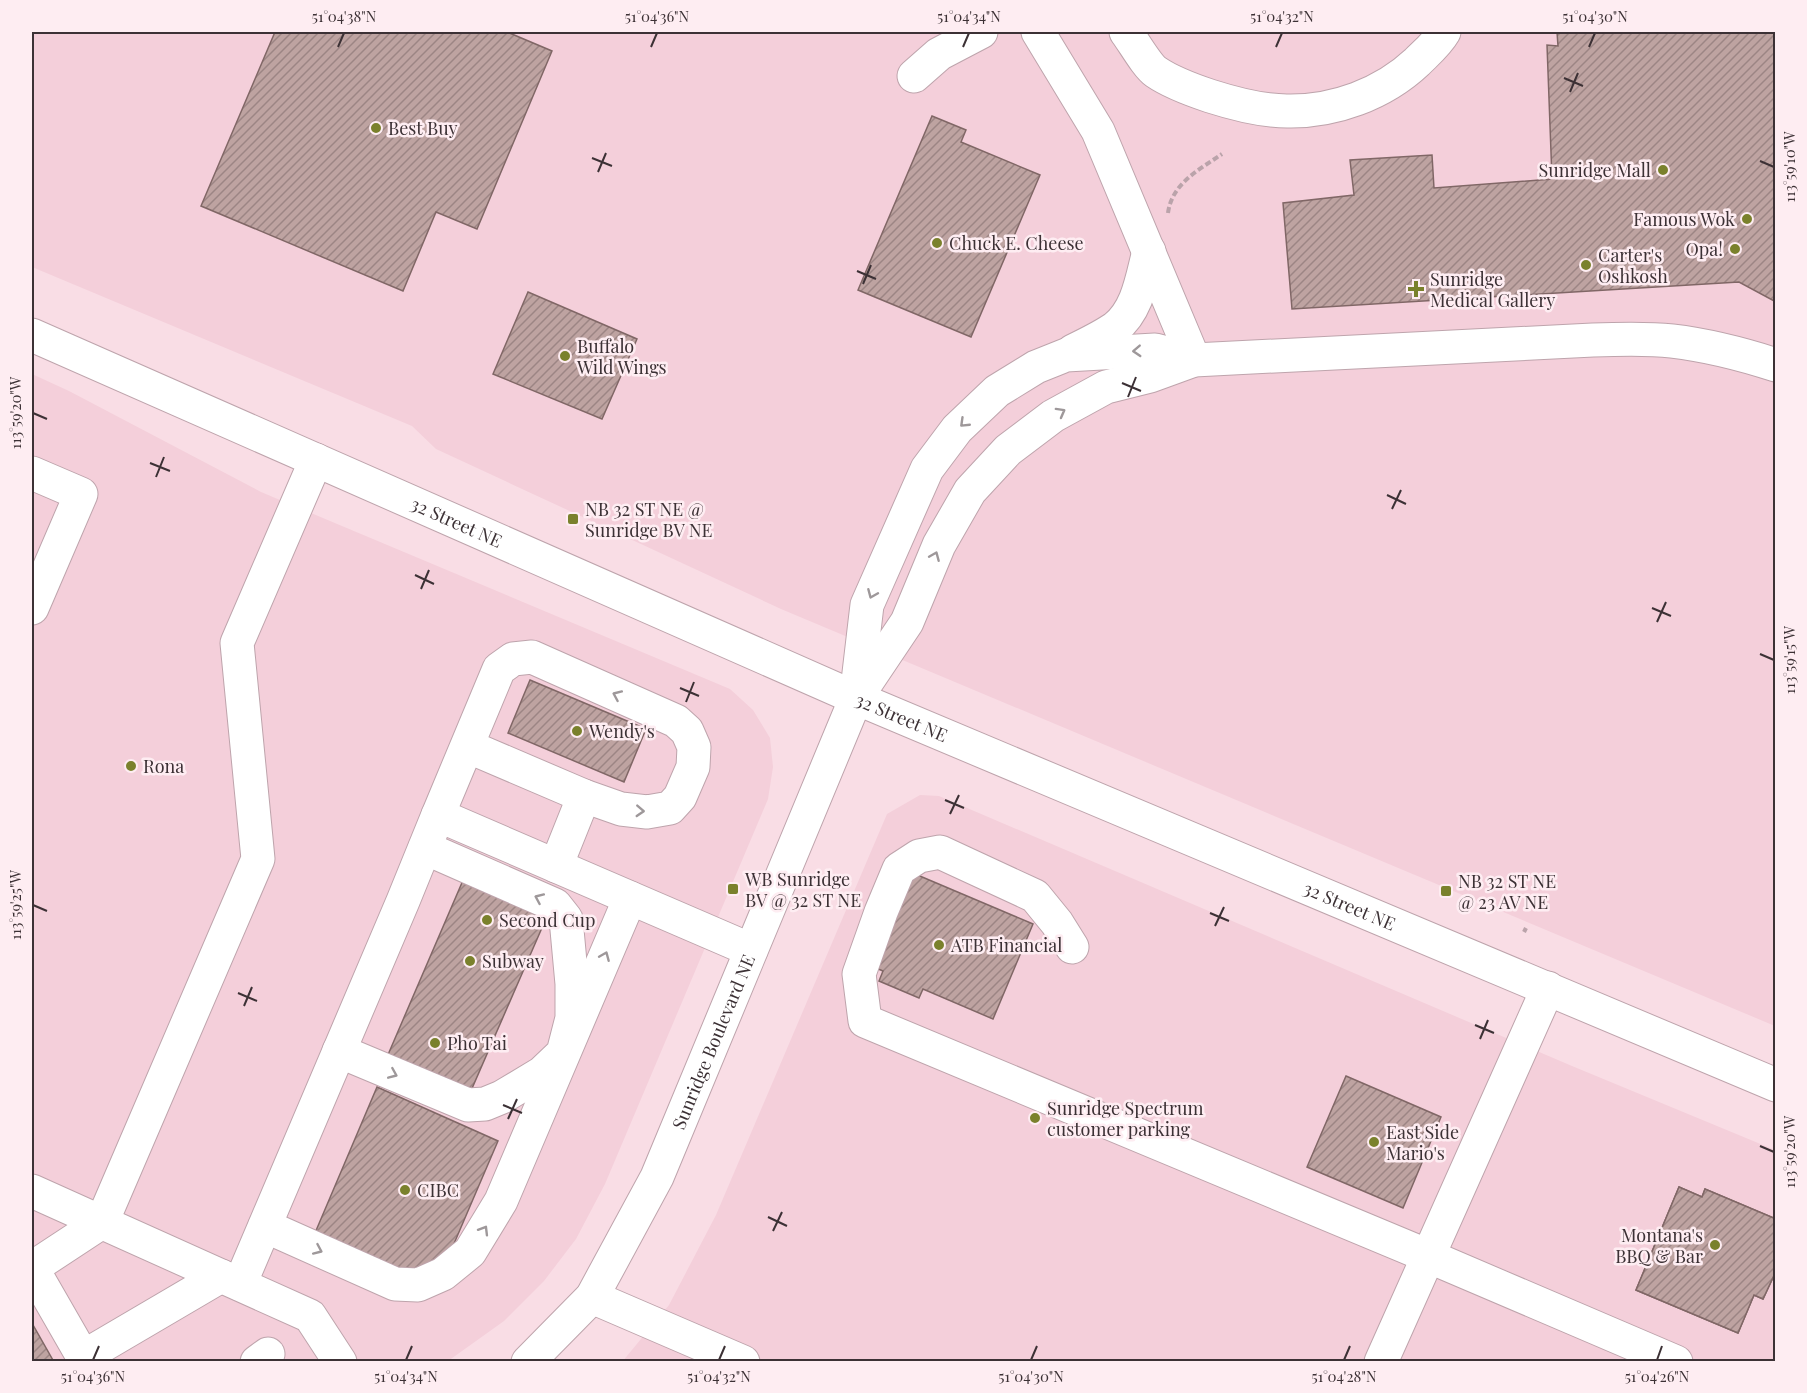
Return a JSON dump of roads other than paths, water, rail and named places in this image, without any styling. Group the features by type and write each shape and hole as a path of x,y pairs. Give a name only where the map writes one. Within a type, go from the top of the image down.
{"street":[{"path":"914,76 939,54 981,32"},
{"path":"1038,32 1098,131 1194,360"},
{"path":"1126,32 1154,71 1189,89 1241,106 1287,111 1330,107 1369,95 1406,72 1439,41 1444,32"},
{"path":"856,698 867,605 927,469 957,429 997,392 1036,367 1066,355 1115,328 1126,316 1139,295 1149,251"},
{"name":"32 Street NE","path":"32,335 856,698 1776,1085"},
{"path":"856,698 907,622 939,545 970,491 1008,450 1053,416 1106,387 1150,376 1194,360 1593,340 1673,341 1776,365"},
{"path":"1066,355 1155,350 1194,360"},
{"path":"316,460 237,643 258,859 102,1222 32,1268 85,1359 230,1280 265,1226 425,848 466,746 499,669 513,659 532,657 676,721 687,731 694,747 693,767 681,797 670,808 646,812 621,809 584,796 466,746"},
{"path":"32,473 81,494 32,608"},
{"name":"Sunridge Boulevard NE","path":"528,1362 592,1297 657,1177 856,698"},
{"path":"556,866 584,796"},
{"path":"438,815 751,950"},
{"path":"339,1051 468,1106 485,1104 502,1097 542,1073 563,1053 572,1018 572,984 566,920 555,904 425,848"},
{"path":"1072,946 1035,896 940,852 919,856 899,869 859,974 865,1021 1676,1362"},
{"path":"265,1226 395,1284 418,1285 443,1274 470,1252 501,1201 630,898"},
{"path":"1380,1362 1548,988"},
{"path":"32,1191 310,1317 340,1362"},
{"path":"592,1297 743,1362"}],"place":[{"name":"Best Buy","path":"376,128"},
{"name":"Sunridge Mall","path":"1663,170"},
{"name":"Famous Wok","path":"1747,219"},
{"name":"Chuck E. Cheese","path":"937,243"},
{"name":"Opa!","path":"1735,249"},
{"name":"Carter's Oshkosh","path":"1586,265"},
{"name":"Sunridge Medical Gallery","path":"1416,289"},
{"name":"Buffalo Wild Wings","path":"565,356"},
{"name":"NB 32 ST NE @ Sunridge BV NE","path":"573,519"},
{"name":"Wendy's","path":"577,731"},
{"name":"Rona","path":"131,766"},
{"name":"WB Sunridge BV @ 32 ST NE","path":"733,889"},
{"name":"NB 32 ST NE @ 23 AV NE","path":"1446,891"},
{"name":"Second Cup","path":"487,920"},
{"name":"ATB Financial","path":"939,945"},
{"name":"Subway","path":"470,961"},
{"name":"Pho Tai","path":"435,1043"},
{"name":"Sunridge Spectrum customer parking","path":"1035,1118"},
{"name":"East Side Mario's","path":"1374,1142"},
{"name":"CIBC","path":"405,1190"},
{"name":"Montana's BBQ & Bar","path":"1715,1245"}]}
